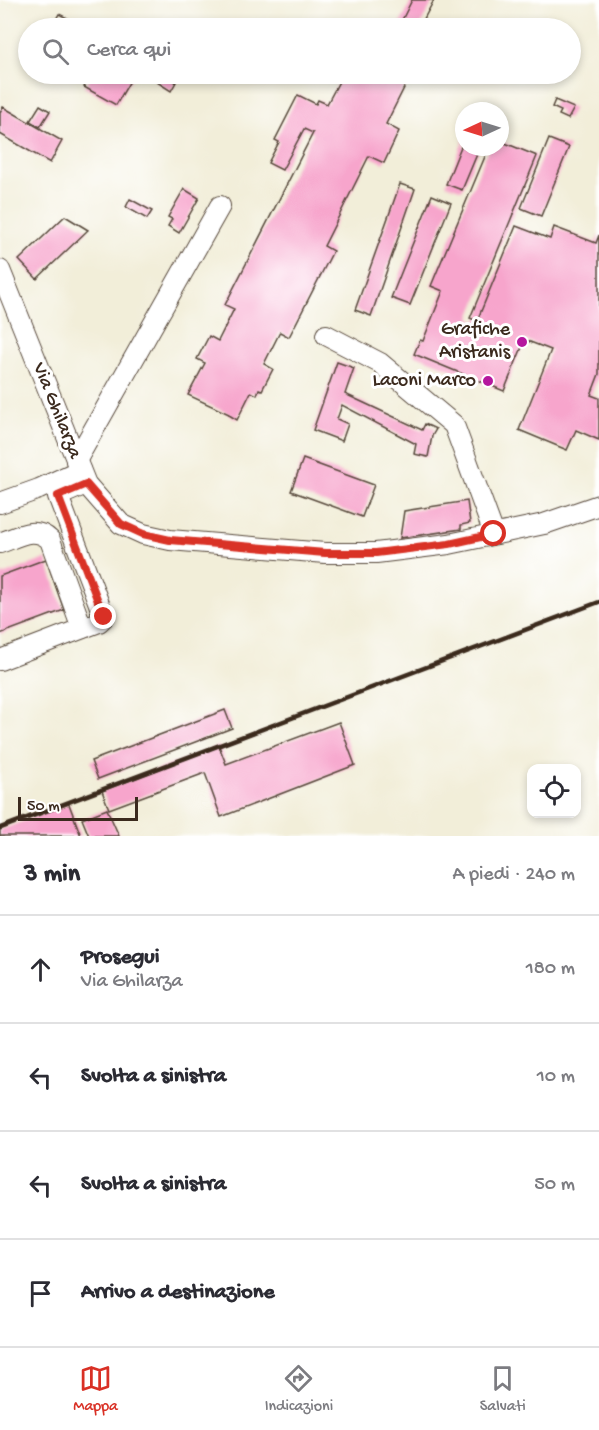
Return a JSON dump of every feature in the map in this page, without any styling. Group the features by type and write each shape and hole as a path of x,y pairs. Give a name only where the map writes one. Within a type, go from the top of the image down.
{"street":[{"path":"0,660 99,622 104,617 58,496 80,471 220,206"},
{"name":"Via Ghilarza","path":"0,270 80,471 121,524 143,534 170,540 325,553 376,553 449,544 544,524 599,505"},
{"path":"326,335 380,363 454,425 494,534"},
{"path":"0,503 80,471"},
{"path":"0,543 30,532 44,534 51,540 82,628"}],"building":[{"path":"412,0 434,0 424,18 403,18"},
{"path":"86,84 128,84 116,105 84,87"},
{"path":"160,84 175,84 171,91"},
{"path":"338,84 406,84 386,124 399,131 384,163 369,156 324,246 333,251 289,337 280,332 264,364 273,369 262,390 259,389 257,395 251,392 237,420 188,395 205,363 197,359 209,336 218,341 234,309 225,305 313,133 304,129 282,170 268,163 279,142 275,140 298,95 316,104 318,100 327,104"},
{"path":"555,100 574,108 568,119 559,115 561,111 552,107"},
{"path":"40,105 50,111 40,127 30,121"},
{"path":"3,107 62,141 50,163 0,134 0,112"},
{"path":"549,139 569,147 541,216 521,208"},
{"path":"509,145 537,156 470,318 477,321 516,226 550,239 554,227 596,243 599,235 599,374 591,395 599,398 599,440 576,430 567,450 519,430 551,350 525,340 504,391 414,354 420,340 423,341 443,291 431,286 485,156 509,156"},
{"path":"457,156 476,156 462,190 446,184"},
{"path":"400,184 415,189 371,316 355,310"},
{"path":"184,189 199,198 179,233 168,226 172,219 168,217"},
{"path":"432,195 451,203 410,305 391,298"},
{"path":"130,199 152,211 147,219 126,207"},
{"path":"65,216 88,230 37,279 19,260"},
{"path":"337,362 354,368 345,394 422,430 425,424 436,429 432,436 428,457 414,454 416,444 342,405 337,419 348,424 342,441 313,430"},
{"path":"303,459 374,485 362,517 291,491"},
{"path":"467,501 470,523 461,525 461,529 400,538 404,511"},
{"path":"46,559 64,610 0,634 0,576"},
{"path":"225,710 232,728 98,779 91,761"},
{"path":"339,722 355,765 221,817 205,773 109,809 102,791 219,746 226,764"},
{"path":"69,804 81,836 0,836 0,830"},
{"path":"107,809 119,836 89,836 82,819"}],"railway":[{"path":"0,828 599,602"}],"place":[{"name":"Grafiche Aristanis","path":"522,342"},
{"name":"Laconi Marco","path":"488,381"}],"route":[{"path":"104,617 58,496 86,484 121,524 143,534 170,540 325,553 376,553 449,544 494,534"}]}
